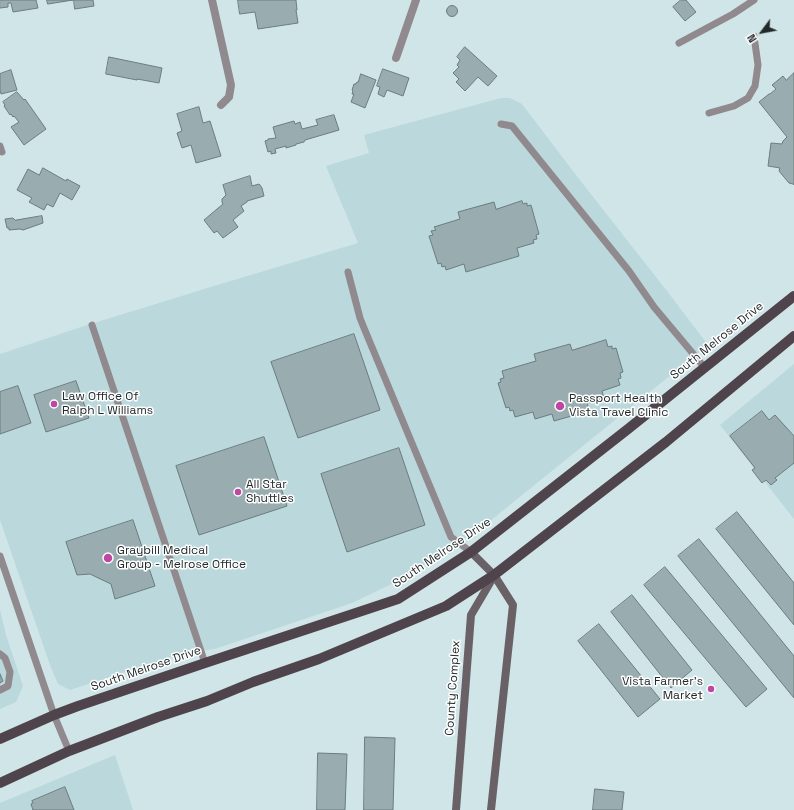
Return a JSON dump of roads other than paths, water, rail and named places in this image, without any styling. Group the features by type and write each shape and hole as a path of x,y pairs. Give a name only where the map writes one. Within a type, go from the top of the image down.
{"main road":[{"name":"South Melrose Drive","path":"0,739 54,715 398,599 471,552 794,296"},
{"path":"0,783 69,751 326,656 446,606 494,575 666,442 794,336"}],"street":[{"path":"212,0 231,85 229,97 221,105"},
{"path":"396,58 416,0"},
{"path":"471,552 494,575 513,605 491,810"},
{"name":"County Complex","path":"456,810 471,615 494,575"}],"lane":[{"path":"679,43 733,14 754,0"},
{"path":"709,113 734,106 748,98 755,86 758,65 754,36"},
{"path":"501,124 512,126 629,270 654,307 705,368"},
{"path":"348,272 364,328 451,537 471,552"},
{"path":"92,325 205,663"},
{"path":"0,556 54,715 69,751"},
{"path":"0,654 5,658 10,672 8,686 0,690"}],"place":[{"name":"Law Office Of Ralph L Williams","path":"54,404"},
{"name":"Passport Health Vista Travel Clinic","path":"560,406"},
{"name":"All Star Shuttles","path":"238,492"},
{"name":"Graybill Medical Group - Melrose Office","path":"108,558"},
{"name":"Vista Farmer's Market","path":"711,689"}]}
